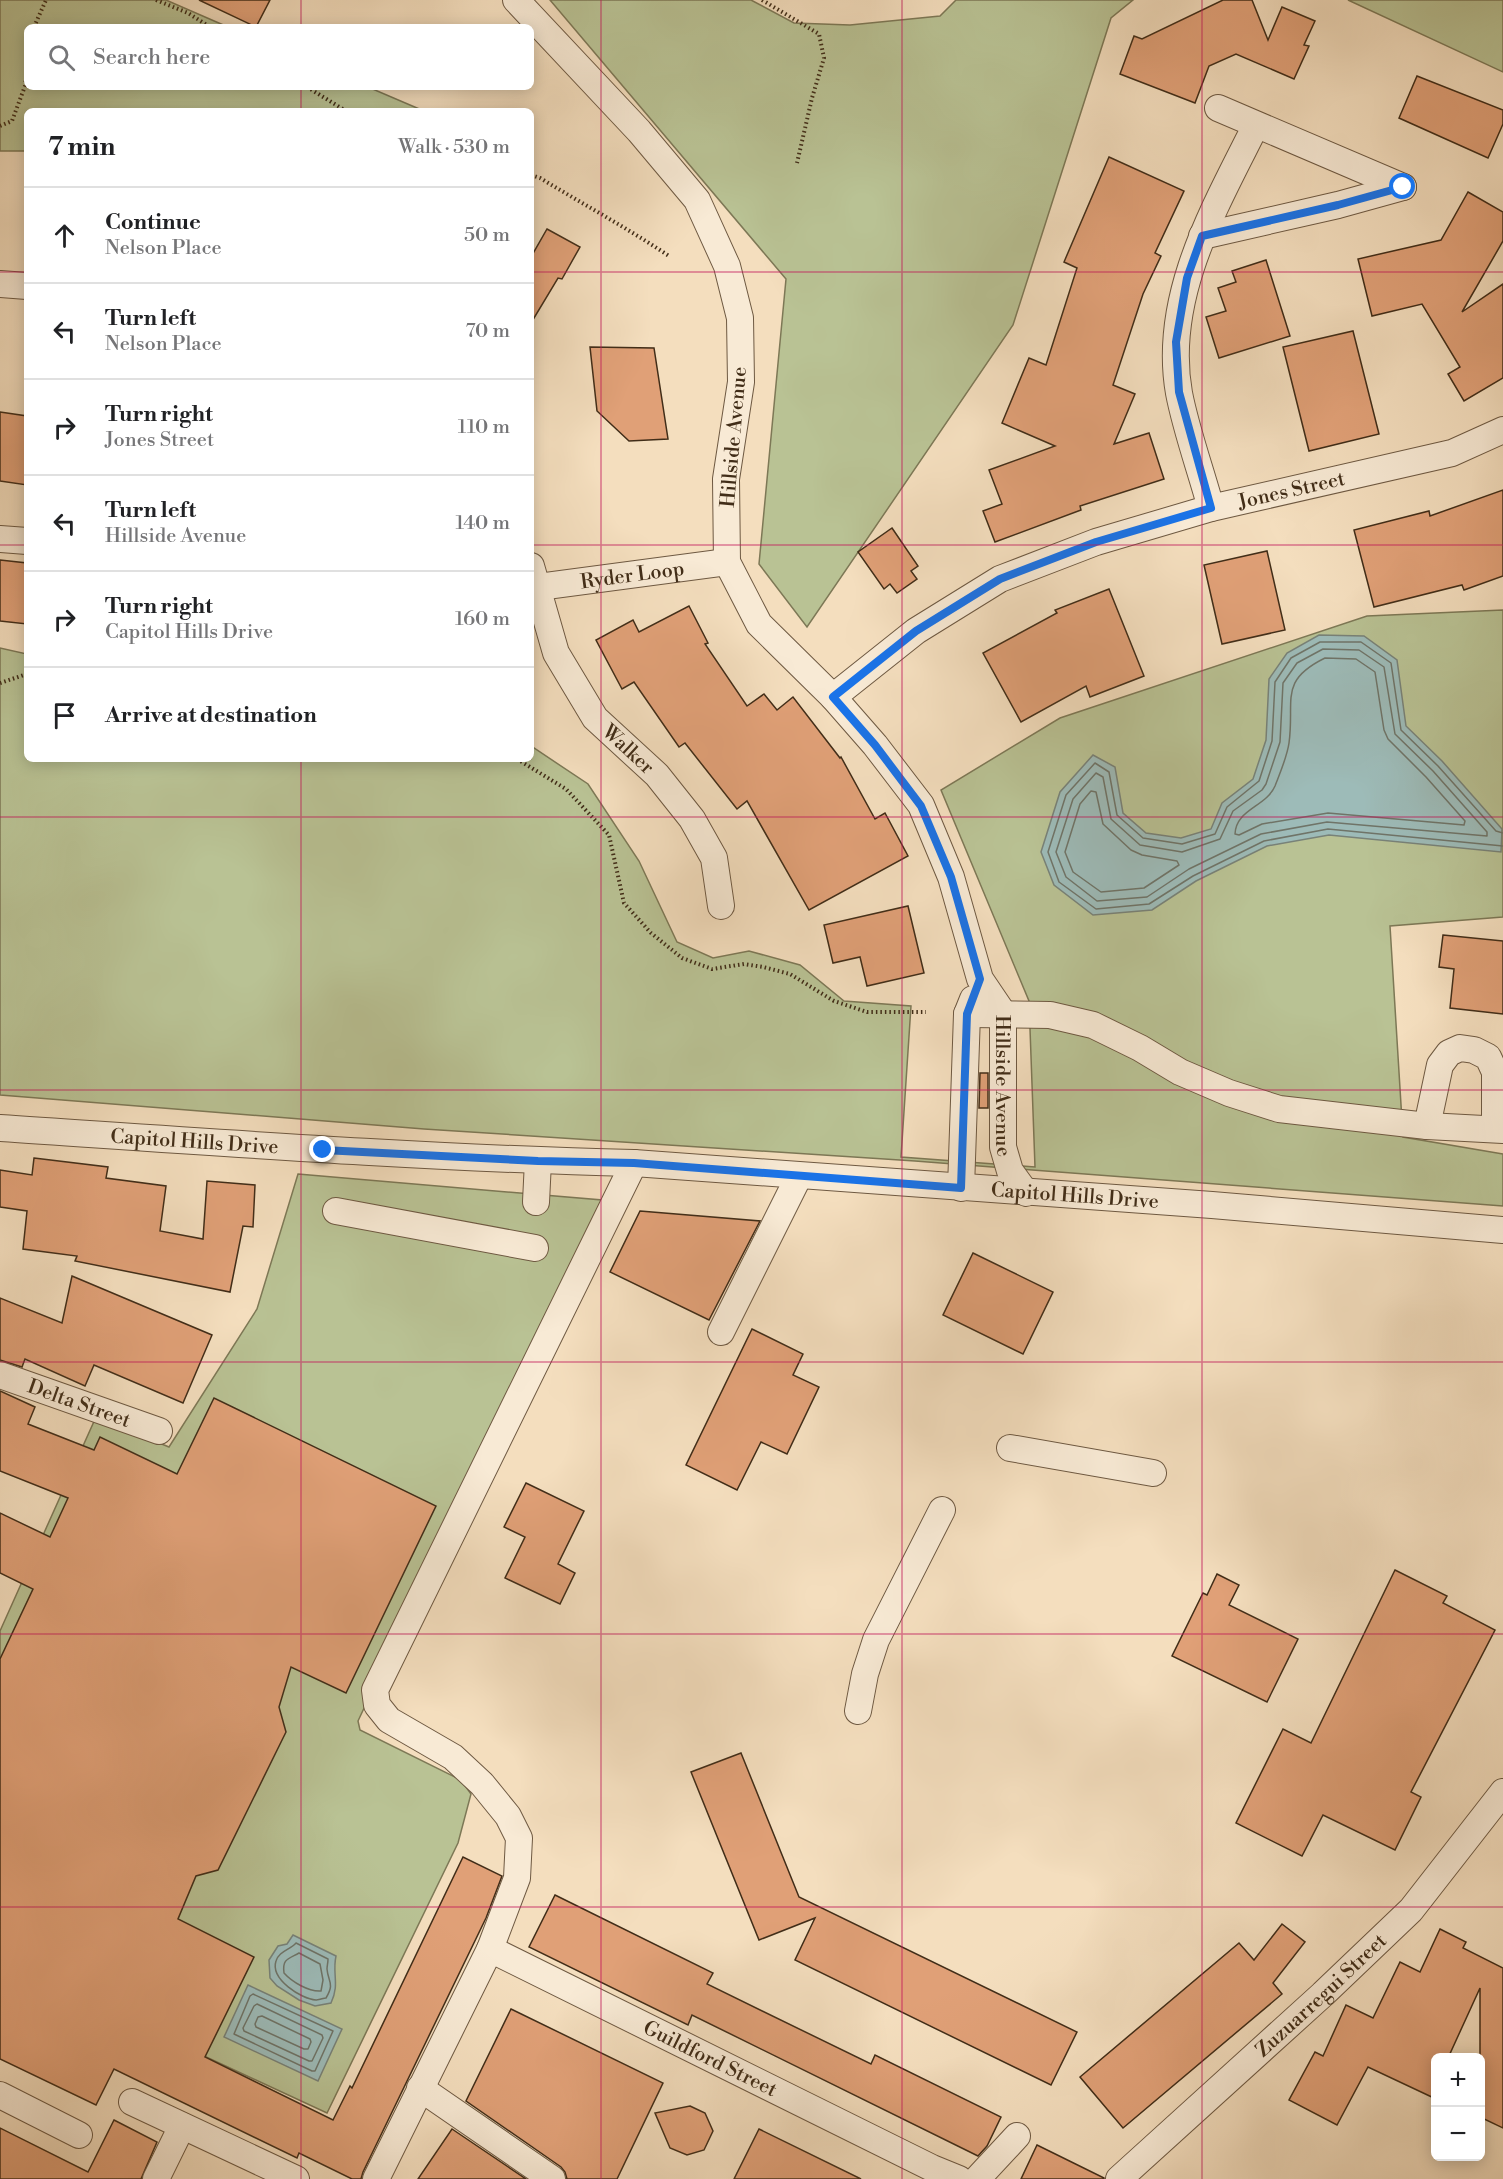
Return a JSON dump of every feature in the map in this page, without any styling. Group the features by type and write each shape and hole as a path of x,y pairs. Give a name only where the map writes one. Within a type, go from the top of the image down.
{"street":[{"name":"Hillside Avenue","path":"516,0 639,131 697,200 727,266 740,318 741,382 726,478 727,562 759,624 833,697 875,745 921,806 951,877 980,979 1003,1013 1003,1147 1010,1171 1026,1193"},
{"path":"1202,236 1338,205 1403,187 1218,108"},
{"path":"1211,508 1179,392 1176,342 1187,278 1202,236 1256,125"},
{"path":"0,284 24,286"},
{"name":"Jones Street","path":"833,697 916,631 1000,579 1096,542 1211,508 1452,453 1503,430"},
{"path":"0,539 24,541"},
{"name":"Ryder Loop","path":"534,580 727,562"},
{"name":"Walker","path":"534,583 556,653 595,718 657,775 692,819 714,858 721,906"},
{"name":"Hillside Avenue","path":"961,1188 967,1014 980,979"},
{"path":"967,1014 1050,1015 1093,1025 1140,1048 1180,1072 1229,1093 1279,1109 1427,1126 1499,1130 1496,1072 1488,1057 1474,1050 1460,1048 1449,1053 1440,1065 1427,1126"},
{"name":"Capitol Hills Drive","path":"0,1128 323,1150 538,1161 634,1163 1212,1205 1503,1230"},
{"path":"536,1202 538,1161"},
{"path":"376,2179 490,1949 517,1878 519,1838 508,1816 482,1784 453,1757 388,1720 377,1706 375,1690 634,1163"},
{"path":"721,1332 799,1176"},
{"path":"336,1211 535,1248"},
{"name":"Delta Street","path":"0,1375 159,1431"},
{"path":"1010,1449 1154,1473"},
{"path":"858,1711 865,1674 876,1640 942,1510"},
{"name":"Zuzuarregui Street","path":"1119,2179 1323,1994 1411,1910 1503,1792"},
{"name":"Guildford Street","path":"490,1949 935,2174 959,2179"},
{"path":"420,2088 552,2179"},
{"path":"0,2095 79,2135"},
{"path":"132,2102 296,2179"},
{"path":"156,2179 182,2126"},
{"path":"977,2179 1017,2136"}],"path":[{"path":"35,24 46,0"},
{"path":"156,0 188,13 205,24"},
{"path":"762,0 819,34 824,58 797,163"},
{"path":"0,126 12,121 24,89"},
{"path":"312,90 341,108"},
{"path":"534,176 640,236 669,256"},
{"path":"0,683 24,675"}],"green space":[{"path":"0,0 166,0 221,24 24,24 24,90 375,90 417,108 24,108 24,151 0,151"},
{"path":"550,0 751,0 794,23 850,25 940,16 956,0 1133,0 1111,18 1013,325 807,627 759,564 786,279"},
{"path":"1348,0 1503,0 1503,72"},
{"path":"1503,610 1503,917 1390,926 1403,1137 1503,1154 1503,1206 915,1161 424,1129 0,1095 0,648 24,653 24,762 534,762 534,748 588,784 639,861 677,942 713,958 749,951 800,965 844,1001 911,1006 901,1157 1035,1167 1029,1001 941,790 1060,718 1367,616"},
{"path":"298,1174 602,1200 358,1721 360,1730 461,1780 471,1794 458,1843 327,2113 146,2029 0,1983 0,1631 96,1417 169,1447 257,1309"}],"water":[{"path":"1319,635 1364,636 1397,660 1406,726 1442,761 1502,829 1501,852 1329,835 1267,846 1196,881 1152,910 1093,915 1054,885 1041,852 1060,792 1093,755 1115,767 1123,813 1146,833 1181,838 1211,829 1222,803 1253,779 1266,740 1269,679 1287,653"},
{"path":"293,1935 336,1956 335,1990 331,2003 315,2006 299,2000 277,1986 270,1978 269,1960 278,1946 287,1944"},
{"path":"248,1985 342,2029 318,2081 224,2037"}],"building":[{"path":"199,0 270,0 258,24 250,24"},
{"path":"1223,0 1252,0 1268,40 1282,7 1315,21 1304,45 1309,46 1294,79 1236,54 1209,66 1195,103 1120,74 1134,36 1142,39"},
{"path":"1417,76 1503,110 1503,124 1488,158 1399,118"},
{"path":"1109,157 1184,191 1155,253 1161,256 1143,294 1113,385 1135,394 1114,444 1149,433 1164,479 1080,506 1081,510 995,542 983,511 1002,504 989,470 1055,446 1002,423 1029,358 1046,365 1077,268 1064,262"},
{"path":"1468,192 1503,212 1503,241 1462,312 1503,284 1503,378 1464,401 1448,374 1460,367 1422,304 1372,316 1358,259 1441,240"},
{"path":"547,229 580,247 562,279 558,278 534,318 534,252"},
{"path":"1266,260 1290,336 1219,358 1206,317 1226,311 1218,288 1236,282 1232,271"},
{"path":"1353,331 1379,434 1309,451 1283,347"},
{"path":"590,347 654,348 668,439 629,441 597,411"},
{"path":"0,412 24,416 24,485 0,481"},
{"path":"1503,490 1503,576 1464,590 1462,585 1374,607 1354,530 1429,511 1430,516"},
{"path":"892,528 918,566 911,571 917,579 897,593 890,584 884,589 858,552"},
{"path":"1267,551 1285,630 1222,644 1204,565"},
{"path":"0,560 24,563 24,624 0,621"},
{"path":"1109,589 1144,676 1090,697 1086,686 1021,722 983,653 1057,613 1055,610"},
{"path":"689,606 708,643 705,644 747,706 764,694 777,710 793,697 841,757 875,819 885,813 908,856 809,910 747,801 737,809 685,743 679,747 634,682 622,689 596,640 633,620 639,632"},
{"path":"908,906 924,973 867,986 860,957 833,963 824,925"},
{"path":"1443,935 1503,941 1503,1014 1450,1008 1454,969 1439,967"},
{"path":"980,1073 988,1073 988,1108 979,1108"},
{"path":"34,1158 108,1167 106,1178 166,1186 160,1231 203,1239 207,1181 255,1185 253,1227 243,1226 230,1292 75,1261 77,1256 23,1249 27,1211 0,1207 0,1170 32,1175"},
{"path":"640,1211 760,1221 709,1320 610,1272"},
{"path":"973,1253 1053,1292 1023,1354 943,1315"},
{"path":"72,1276 212,1335 183,1403 94,1365 85,1386 25,1359 22,1367 0,1360 0,1298 62,1323"},
{"path":"752,1329 803,1354 793,1375 819,1387 787,1454 761,1442 737,1490 686,1465"},
{"path":"0,1391 35,1407 28,1424 94,1450 100,1437 177,1474 214,1398 436,1506 346,1693 291,1667 279,1707 286,1732 218,1870 196,1876 178,1919 254,1957 205,2057 333,2120 350,2086 352,2088 463,1857 502,1876 486,1918 361,2179 352,2179 299,2153 297,2158 114,2069 96,2105 0,2059 0,1659 33,1589 0,1573 0,1513 50,1537 68,1498 0,1471"},
{"path":"526,1483 584,1511 558,1564 575,1573 560,1604 505,1578 525,1537 504,1527"},
{"path":"1395,1570 1447,1596 1443,1603 1495,1630 1411,1792 1421,1797 1395,1850 1323,1815 1302,1856 1236,1823 1283,1729 1311,1743"},
{"path":"1217,1574 1239,1585 1229,1605 1298,1639 1267,1702 1172,1656 1203,1593 1207,1595"},
{"path":"741,1753 799,1897 1077,2032 1051,2085 795,1960 815,1918 759,1940 691,1772"},
{"path":"555,1895 713,1973 707,1984 871,2064 875,2055 1001,2117 987,2146 978,2156 692,2015 688,2025 529,1947"},
{"path":"1282,1924 1305,1942 1273,1983 1282,1994 1123,2128 1080,2077 1239,1943 1254,1960"},
{"path":"1440,1929 1466,1942 1463,1948 1503,1968 1503,2128 1485,2119 1485,2053 1480,2053 1480,1988 1450,2053 1431,2053 1431,2097 1368,2067 1337,2125 1289,2100 1315,2052 1323,2056 1346,2005 1373,2018 1400,1962 1420,1972"},
{"path":"511,2009 663,2083 617,2179 567,2179 561,2167 466,2101"},
{"path":"690,2106 705,2113 713,2131 704,2150 687,2155 670,2148 655,2113"},
{"path":"114,2120 157,2142 141,2179 0,2179 0,2128 88,2172"},
{"path":"452,2129 526,2179 418,2179"},
{"path":"759,2129 861,2179 734,2179"},
{"path":"1037,2145 1104,2178 1104,2179 1021,2179"}],"route":[{"path":"323,1150 538,1161 634,1163 961,1188 967,1014 980,979 951,877 921,806 875,745 833,697 916,631 1000,579 1096,542 1211,508 1179,392 1176,342 1187,278 1202,236 1338,205 1403,187"}]}
